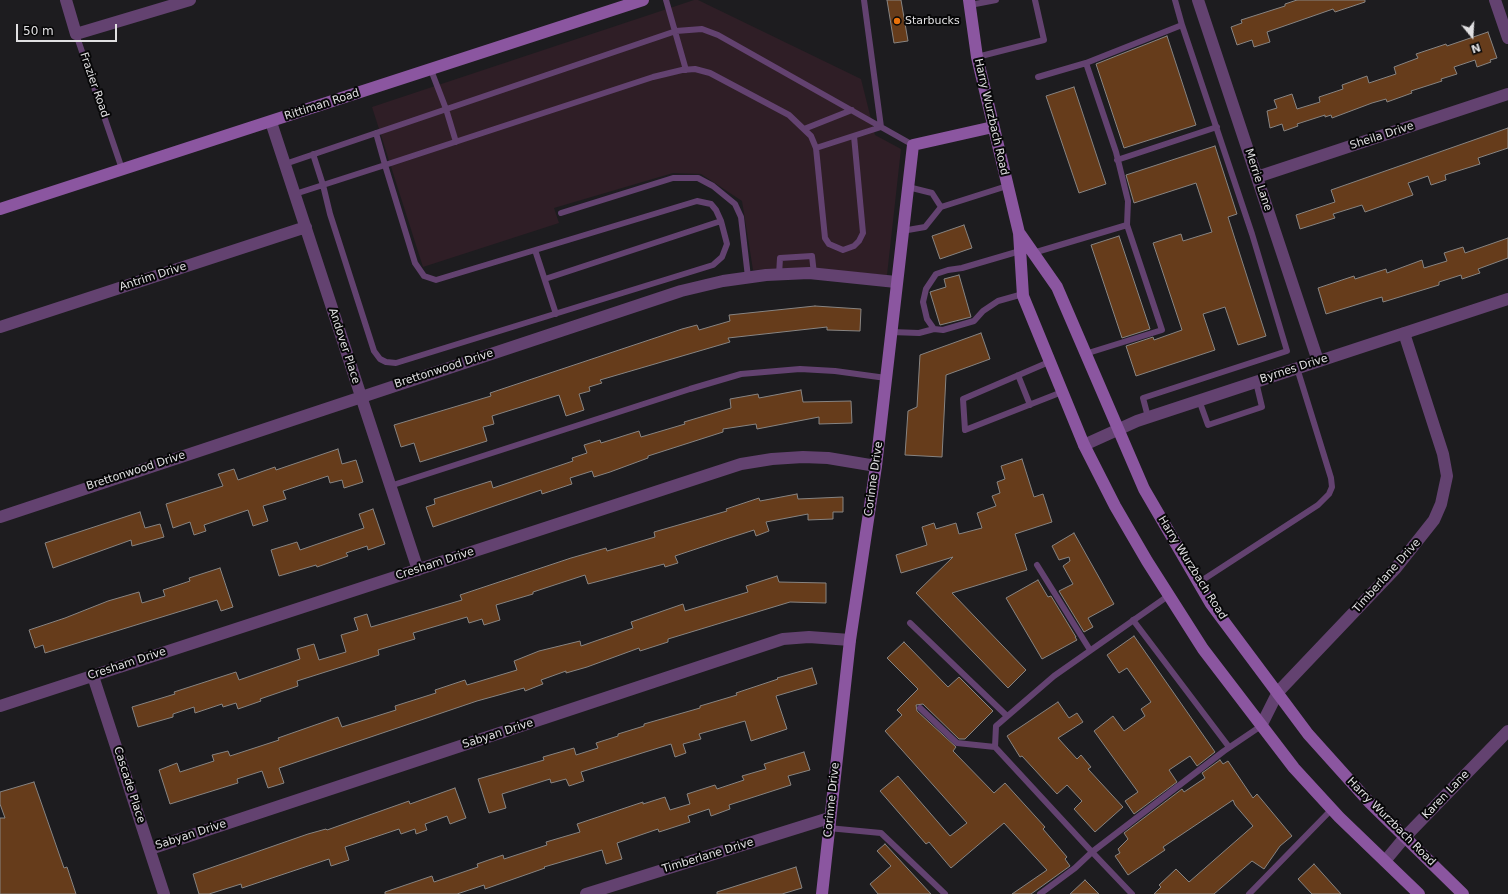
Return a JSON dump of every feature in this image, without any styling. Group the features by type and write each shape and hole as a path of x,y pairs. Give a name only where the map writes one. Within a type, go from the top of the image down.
{"main road":[{"name":"Rittiman Road","path":"0,209 643,0"},
{"name":"Harry Wurzbach Road","path":"969,2 977,57 1019,234 1023,294 1049,362 1084,445 1115,506 1168,596 1203,649 1294,768 1332,809 1418,894"},
{"path":"913,145 993,127"},
{"name":"Corinne Drive","path":"822,894 850,640 876,466 896,282 913,145"},
{"name":"Harry Wurzbach Road","path":"1019,234 1057,287 1144,489 1211,604 1308,734 1370,803 1463,894"}],"street":[{"name":"Frazier Road","path":"66,0 76,34"},
{"path":"76,34 190,0"},
{"path":"1495,0 1508,38"},
{"name":"Merrie Lane","path":"1200,1 1318,361"},
{"name":"Sheila Drive","path":"1257,177 1508,94"},
{"name":"Andover Place","path":"271,122 418,570"},
{"name":"Antrim Drive","path":"0,327 306,227"},
{"name":"Brettonwood Drive","path":"0,517 681,291 723,281 779,274 814,274 896,282"},
{"name":"Byrnes Drive","path":"1084,445 1148,417 1508,299"},
{"name":"Timberlane Drive","path":"1261,726 1278,692 1396,568 1434,520 1441,504 1448,476 1443,454 1404,333"},
{"name":"Cresham Drive","path":"0,706 742,464 772,459 803,457 828,458 876,466"},
{"name":"Sabyan Drive","path":"150,849 784,639 809,637 850,640"},
{"name":"Cascade Place","path":"93,676 164,894"},
{"name":"Karen Lane","path":"1385,861 1405,837 1508,731"},
{"name":"Timberlane Drive","path":"586,894 829,823"}],"lane":[{"path":"666,0 686,70"},
{"path":"864,0 881,126"},
{"path":"969,2 996,0"},
{"path":"977,57 1044,40 1036,0"},
{"path":"1148,417 1143,398 1287,350 1252,234 1175,0"},
{"path":"1038,77 1086,63 1182,25"},
{"path":"285,164 676,31 702,29 718,35 913,145"},
{"name":"Frazier Road","path":"76,34 122,169"},
{"path":"1085,354 1162,330 1127,225 1128,201 1118,160 1086,63"},
{"path":"295,194 653,78 695,69 710,73 789,115 811,136 816,148 825,238 829,244 843,250 854,246 860,241 863,233 854,136"},
{"path":"431,70 446,109 456,142"},
{"path":"804,128 852,110"},
{"path":"816,148 881,126"},
{"path":"1118,160 1217,127"},
{"path":"313,154 330,214 374,351 380,359 396,363 713,265 722,257 727,244 721,221 711,204 697,201 436,280 424,276 415,263 376,133"},
{"path":"560,213 673,178 698,178 713,186 735,204 741,217 748,277"},
{"path":"902,231 925,227 941,207 1007,186"},
{"path":"908,187 932,193 941,207"},
{"path":"545,279 721,221"},
{"path":"1033,253 1127,225"},
{"path":"535,250 556,314"},
{"path":"934,329 927,319 923,302 926,289 936,274 1020,251"},
{"path":"779,274 780,258 812,256 814,274"},
{"path":"891,332 919,333 934,329 943,330 974,321 983,311 998,301 1023,294"},
{"path":"1049,362 963,399 965,430 1062,392"},
{"path":"1198,583 1318,504 1329,494 1332,487 1331,478 1297,368"},
{"path":"390,486 690,389 741,374 800,369 835,371 886,378"},
{"path":"1018,375 1030,405"},
{"path":"1199,400 1208,425 1262,407 1256,382"},
{"path":"1037,565 1090,650"},
{"path":"995,747 996,726 1007,716 1054,676 1168,596"},
{"path":"1133,620 1227,749"},
{"path":"910,623 1007,716"},
{"path":"920,708 958,743 995,747 1132,894"},
{"path":"1040,894 1075,868 1092,852 1227,749 1261,726"},
{"path":"1249,894 1332,809"},
{"path":"829,823 881,833 945,894"}],"shaded area":[{"path":"694,0 698,0 861,79 875,135 901,149 887,275 799,268 753,270 742,201 701,174 673,173 554,208 559,223 423,267 372,107"}],"building":[{"name":"Starbucks","path":"887,0 901,0 908,41 894,43"},
{"path":"1297,0 1365,0 1365,2 1335,12 1333,9 1267,32 1270,42 1254,47 1252,40 1237,45 1231,27 1242,23 1241,20 1285,6 1285,4"},
{"path":"1488,32 1497,58 1490,60 1491,62 1477,67 1475,60 1454,67 1457,74 1441,79 1442,81 1411,91 1412,93 1387,102 1386,99 1372,103 1332,118 1331,115 1325,117 1325,115 1297,124 1298,126 1284,131 1282,124 1270,128 1267,111 1277,108 1274,100 1292,94 1297,109 1320,102 1319,97 1343,89 1342,85 1367,76 1369,83 1396,74 1394,67 1418,58 1416,54 1446,44 1447,46"},
{"path":"1167,36 1196,125 1124,148 1096,64"},
{"path":"1074,87 1106,184 1079,193 1046,96"},
{"path":"1508,128 1508,148 1478,158 1480,164 1445,175 1446,180 1431,185 1428,176 1408,183 1413,195 1365,212 1362,205 1333,214 1335,218 1300,229 1296,215 1335,202 1331,190"},
{"path":"1215,146 1237,214 1228,217 1266,336 1238,345 1225,307 1203,314 1215,350 1136,376 1126,346 1153,337 1154,340 1182,330 1153,243 1181,234 1183,241 1212,232 1196,183 1134,203 1126,175"},
{"path":"964,225 972,248 940,259 932,236"},
{"path":"1119,236 1150,329 1122,338 1091,245"},
{"path":"1508,238 1508,258 1478,269 1480,273 1462,279 1461,275 1439,282 1439,285 1383,302 1382,297 1326,314 1318,288 1354,276 1355,279 1386,269 1387,273 1422,260 1424,268 1447,261 1444,253 1463,247 1465,253"},
{"path":"959,275 971,317 940,325 930,292 946,287 944,279"},
{"path":"815,306 861,309 860,331 827,330 827,327 728,338 730,342 600,380 602,383 589,387 590,391 579,394 584,410 566,416 559,395 492,416 494,424 483,427 487,441 420,462 414,443 401,447 394,425 491,396 490,393 682,329 697,325 699,330 730,321 729,315"},
{"path":"981,333 990,359 946,375 942,457 905,455 908,411 917,407 920,355"},
{"path":"801,390 803,402 851,401 852,423 819,424 819,417 757,429 756,424 723,429 723,432 648,456 648,458 610,472 594,477 592,471 570,478 572,484 542,494 541,490 433,527 426,507 435,504 434,499 491,481 493,488 573,461 572,458 587,453 584,445 600,440 601,443 639,431 641,437 731,408 730,399 758,394 759,398"},
{"path":"338,449 342,464 356,460 363,482 344,488 342,480 330,483 328,476 283,491 286,499 263,506 268,521 253,526 248,510 204,525 206,531 194,535 190,522 173,528 166,504 223,486 218,474 234,469 238,480 275,467 276,470"},
{"path":"1022,459 1034,497 1043,494 1052,522 1015,534 1027,570 952,593 1026,670 1008,688 916,593 953,557 901,573 896,555 927,545 922,527 934,523 936,529 956,523 959,534 982,528 977,513 996,506 992,496 1000,493 997,482 1005,479 1001,466"},
{"path":"797,494 798,499 843,497 843,512 833,512 833,519 808,520 808,514 766,522 769,531 756,536 754,530 675,556 678,563 665,567 664,564 588,584 585,575 533,592 533,594 496,605 500,620 484,625 482,619 469,623 467,617 413,633 415,639 378,650 379,655 297,681 298,686 260,699 261,701 238,709 236,703 223,707 222,704 195,713 194,707 173,714 173,717 138,727 132,707 175,694 174,692 236,672 239,680 300,659 297,649 314,644 319,660 346,652 341,635 358,630 354,618 367,614 371,627 462,600 460,595 571,558 606,548 607,551 655,537 654,532 727,511 726,509 759,498 760,501"},
{"path":"373,509 385,544 368,550 367,546 346,553 348,556 317,567 316,565 279,576 271,550 297,542 300,550 364,528 359,514"},
{"path":"140,512 145,528 160,524 164,537 132,546 131,540 53,568 45,543"},
{"path":"1074,533 1114,604 1088,618 1093,627 1084,632 1059,591 1073,584 1063,566 1070,561 1069,557 1059,560 1052,546"},
{"path":"220,568 233,607 221,611 217,600 45,653 43,645 35,648 29,630 108,601 139,592 142,603 165,596 163,590 190,581 189,578"},
{"path":"777,576 779,582 826,583 826,603 790,602 668,639 668,642 640,651 639,648 587,667 566,673 566,671 541,680 543,684 525,691 524,688 477,701 279,768 284,783 268,788 262,771 237,779 238,783 170,804 159,770 177,763 180,772 214,761 212,755 228,751 230,756 279,740 278,738 338,717 342,727 396,710 395,706 436,693 435,690 465,680 467,685 517,670 514,661 539,651 580,641 581,646 633,628 631,622 683,604 685,611 748,592 746,586"},
{"path":"1038,580 1048,597 1051,596 1077,640 1042,659 1006,598"},
{"path":"1134,636 1215,752 1197,766 1190,756 1169,770 1177,782 1134,814 1125,801 1138,792 1094,731 1113,716 1124,731 1145,716 1141,709 1151,702 1127,668 1119,673 1107,655"},
{"path":"904,642 948,687 959,677 993,711 965,739 959,739 923,704 916,705 917,711 956,747 953,751 994,793 1005,783 1045,827 1043,829 1067,857 1065,859 1070,866 1031,894 1012,894 1047,870 1004,823 951,868 929,842 926,844 880,791 898,776 950,836 967,823 885,731 902,715 897,710 918,689 887,658"},
{"path":"812,668 817,684 776,696 787,729 751,741 745,721 699,734 701,739 683,744 686,753 675,757 671,744 581,772 584,781 569,786 566,779 551,783 550,779 502,794 506,808 489,813 478,779 544,760 543,757 574,748 576,755 598,748 596,743 644,726 644,724 700,708 700,706 737,695 736,693 778,679 777,678"},
{"path":"1058,702 1069,718 1077,713 1083,722 1058,738 1077,759 1081,755 1091,767 1088,769 1123,807 1095,832 1074,809 1082,801 1067,785 1057,794 1022,756 1020,757 1007,736"},
{"path":"804,752 810,770 788,776 791,785 729,805 730,809 711,816 709,809 688,816 690,822 659,832 658,829 617,843 622,859 606,864 602,850 544,867 545,868 485,889 484,885 457,894 385,894 385,892 432,876 434,882 478,867 477,864 503,855 504,859 547,845 546,842 580,832 577,824 643,802 643,804 665,797 670,810 690,804 687,794 715,785 717,789 744,780 742,776 766,769 764,764"},
{"path":"1220,760 1223,764 1228,761 1253,798 1257,794 1292,836 1280,846 1264,869 1252,861 1214,894 1154,894 1161,887 1159,885 1176,869 1189,882 1253,826 1235,805 1233,800 1163,847 1165,850 1128,875 1115,856 1120,853 1118,849 1128,839 1124,833 1182,789 1184,792 1205,778 1202,773"},
{"path":"34,782 64,868 67,867 76,894 0,894 0,818 5,818 0,804 0,792"},
{"path":"455,788 466,818 450,824 447,816 425,824 427,830 416,834 415,829 401,834 399,829 345,847 349,860 331,866 329,859 242,888 241,884 209,894 199,894 193,874 308,834 327,830 409,801 410,804"},
{"path":"885,844 931,894 878,894 870,884 891,866 877,851"},
{"path":"1314,864 1341,894 1312,894 1298,879"},
{"path":"796,867 802,888 782,894 717,894 717,892"},
{"path":"1085,880 1099,894 1070,894"}],"place":[{"name":"Starbucks","path":"897,21"}]}
